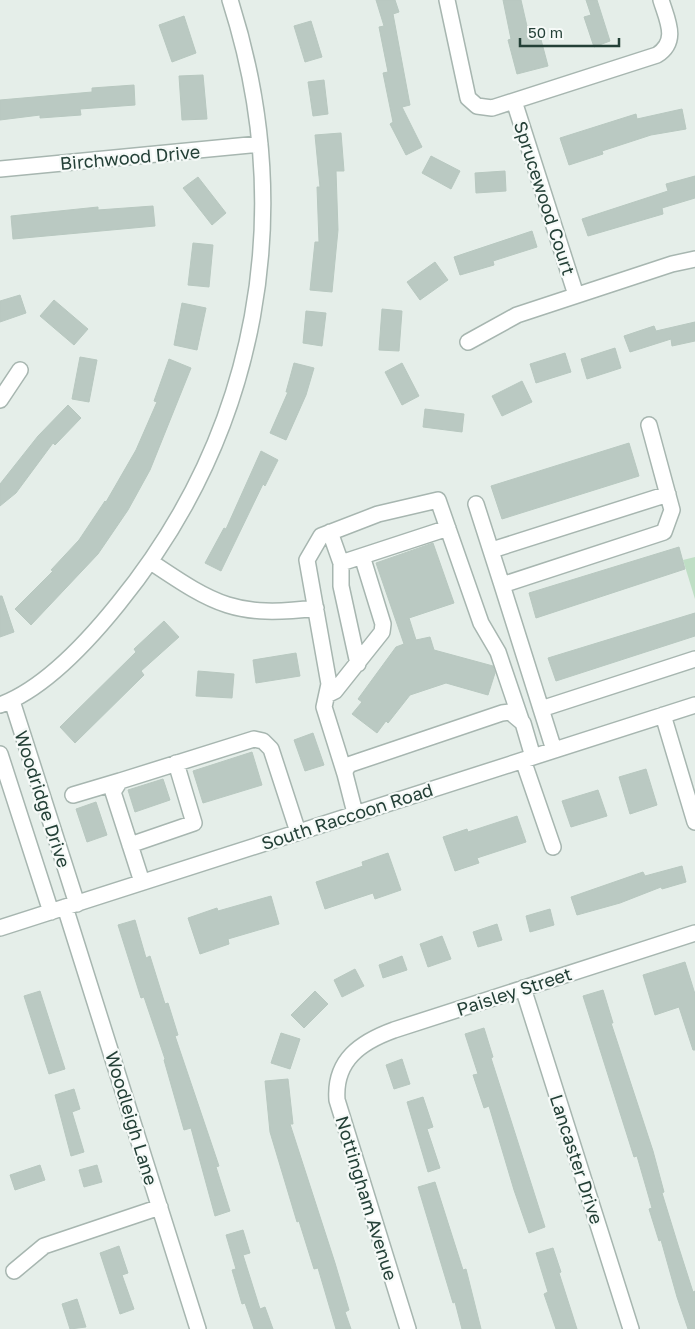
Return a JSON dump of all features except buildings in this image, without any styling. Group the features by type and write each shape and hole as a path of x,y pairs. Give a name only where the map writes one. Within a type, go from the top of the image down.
{"street":[{"name":"Woodridge Drive","path":"65,908 6,703 32,688 85,640 108,616 150,562 184,508 212,454 232,402 249,340 258,291 263,242 264,186 255,99 243,45 230,0"},
{"path":"447,0 468,98 471,102 483,108 492,108 663,52 667,48 670,31 661,0"},
{"name":"Sprucewood Court","path":"514,101 576,295"},
{"name":"Birchwood Drive","path":"0,169 260,144"},
{"name":"Sprucewood Court","path":"468,342 517,315 695,259"},
{"path":"0,400 20,370"},
{"path":"502,585 664,532 672,510 649,425"},
{"path":"492,550 668,494"},
{"path":"355,813 324,708 329,684 307,560 322,536 330,532 378,514 438,500 481,623 498,652 520,720 528,758 553,847"},
{"path":"476,504 554,750"},
{"path":"341,563 448,528"},
{"path":"330,532 341,563 341,586 358,664"},
{"path":"326,695 335,691 382,632 383,624 362,556"},
{"path":"150,562 196,592 224,605 260,612 316,608"},
{"path":"541,709 695,659"},
{"name":"South Raccoon Road","path":"0,928 695,704"},
{"path":"345,774 346,768 352,764 502,713 510,712 520,720"},
{"path":"663,715 695,822"},
{"path":"73,795 254,739 263,741 271,749 298,832"},
{"name":"Woodridge Drive","path":"0,754 65,908"},
{"path":"130,844 194,823 176,763"},
{"path":"120,781 113,792 142,882"},
{"name":"Woodleigh Lane","path":"65,908 198,1329"},
{"name":"Paisley Street","path":"343,1066 352,1053 374,1037 695,933"},
{"name":"Lancaster Drive","path":"523,988 631,1329"},
{"name":"Nottingham Avenue","path":"343,1066 337,1093 340,1111 408,1329"},
{"path":"14,1271 44,1246 160,1207"}],"green space":[{"path":"695,557 695,599 683,560"}]}
